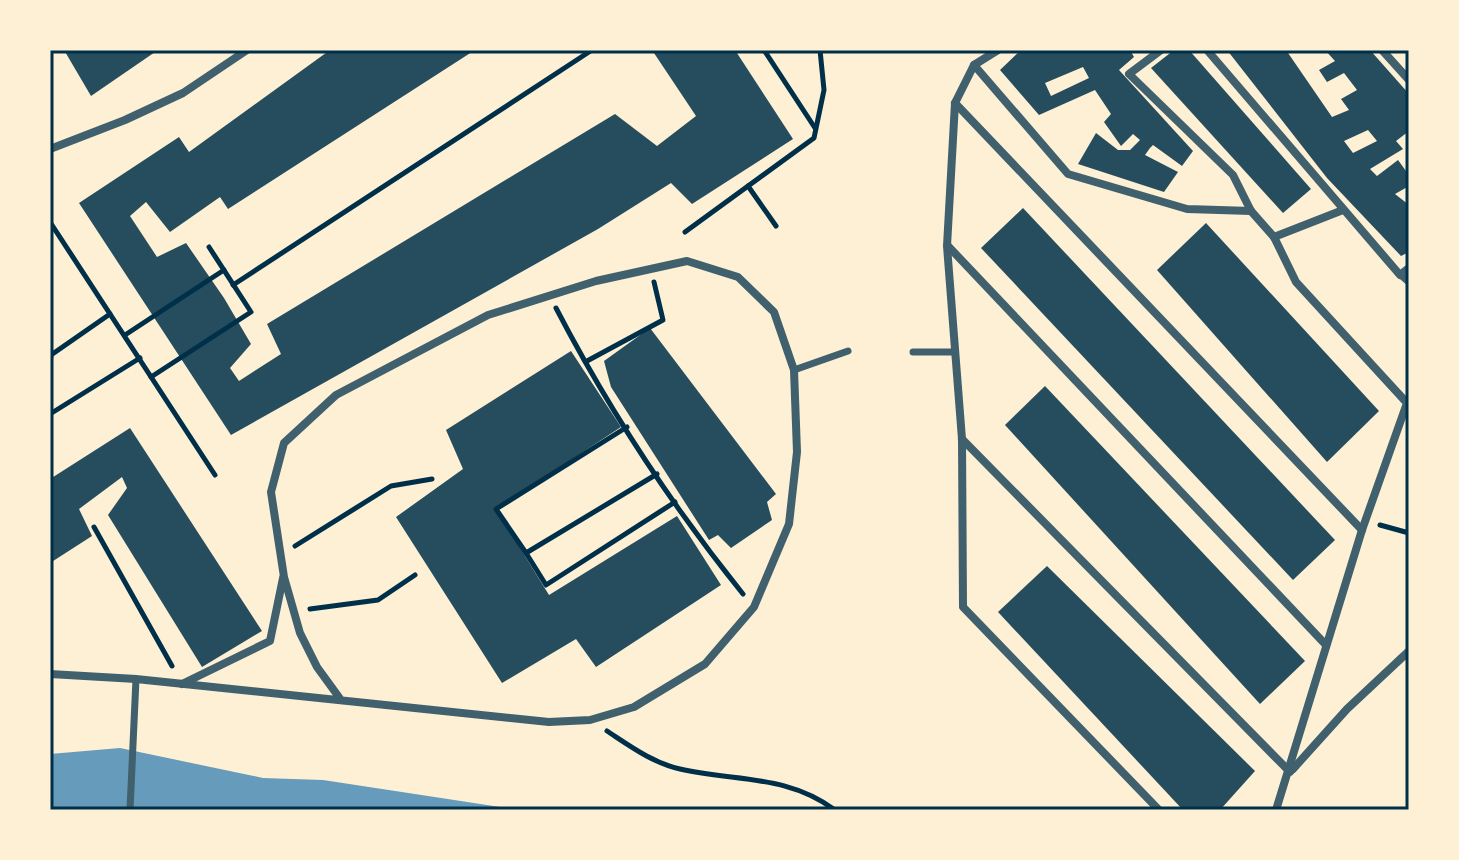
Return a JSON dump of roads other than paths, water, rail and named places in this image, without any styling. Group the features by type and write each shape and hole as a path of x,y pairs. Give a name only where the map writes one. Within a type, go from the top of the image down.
{"street":[{"path":"50,149 183,93 247,50"},
{"path":"998,50 974,65 955,103 947,246 962,439 963,607 1159,810"},
{"path":"1161,50 1129,74 1233,175 1251,211 1274,237 1296,282 1407,403 1368,521 1362,530 1276,810"},
{"path":"1207,50 1400,275 1409,268"},
{"path":"1382,50 1409,80"},
{"path":"974,65 1068,174 1187,209 1251,211"},
{"path":"955,103 1362,530"},
{"path":"1274,237 1343,210"},
{"path":"947,246 1326,645"},
{"path":"50,674 136,679 549,722 590,720 634,707 705,664 754,607 789,524 797,452 794,370 774,312 738,277 687,261 596,281 488,315 336,395 284,443 271,492 284,577 293,611 317,667 341,700"},
{"path":"794,370 848,351"},
{"path":"913,352 955,352"},
{"path":"962,439 1290,772"},
{"path":"182,684 270,641 284,577"},
{"path":"1290,772 1347,709 1409,651"},
{"path":"130,810 136,679"}],"lane":[{"path":"1400,275 1409,283"}],"water":[{"path":"120,748 263,778 323,780 519,810 50,810 50,754"}]}
